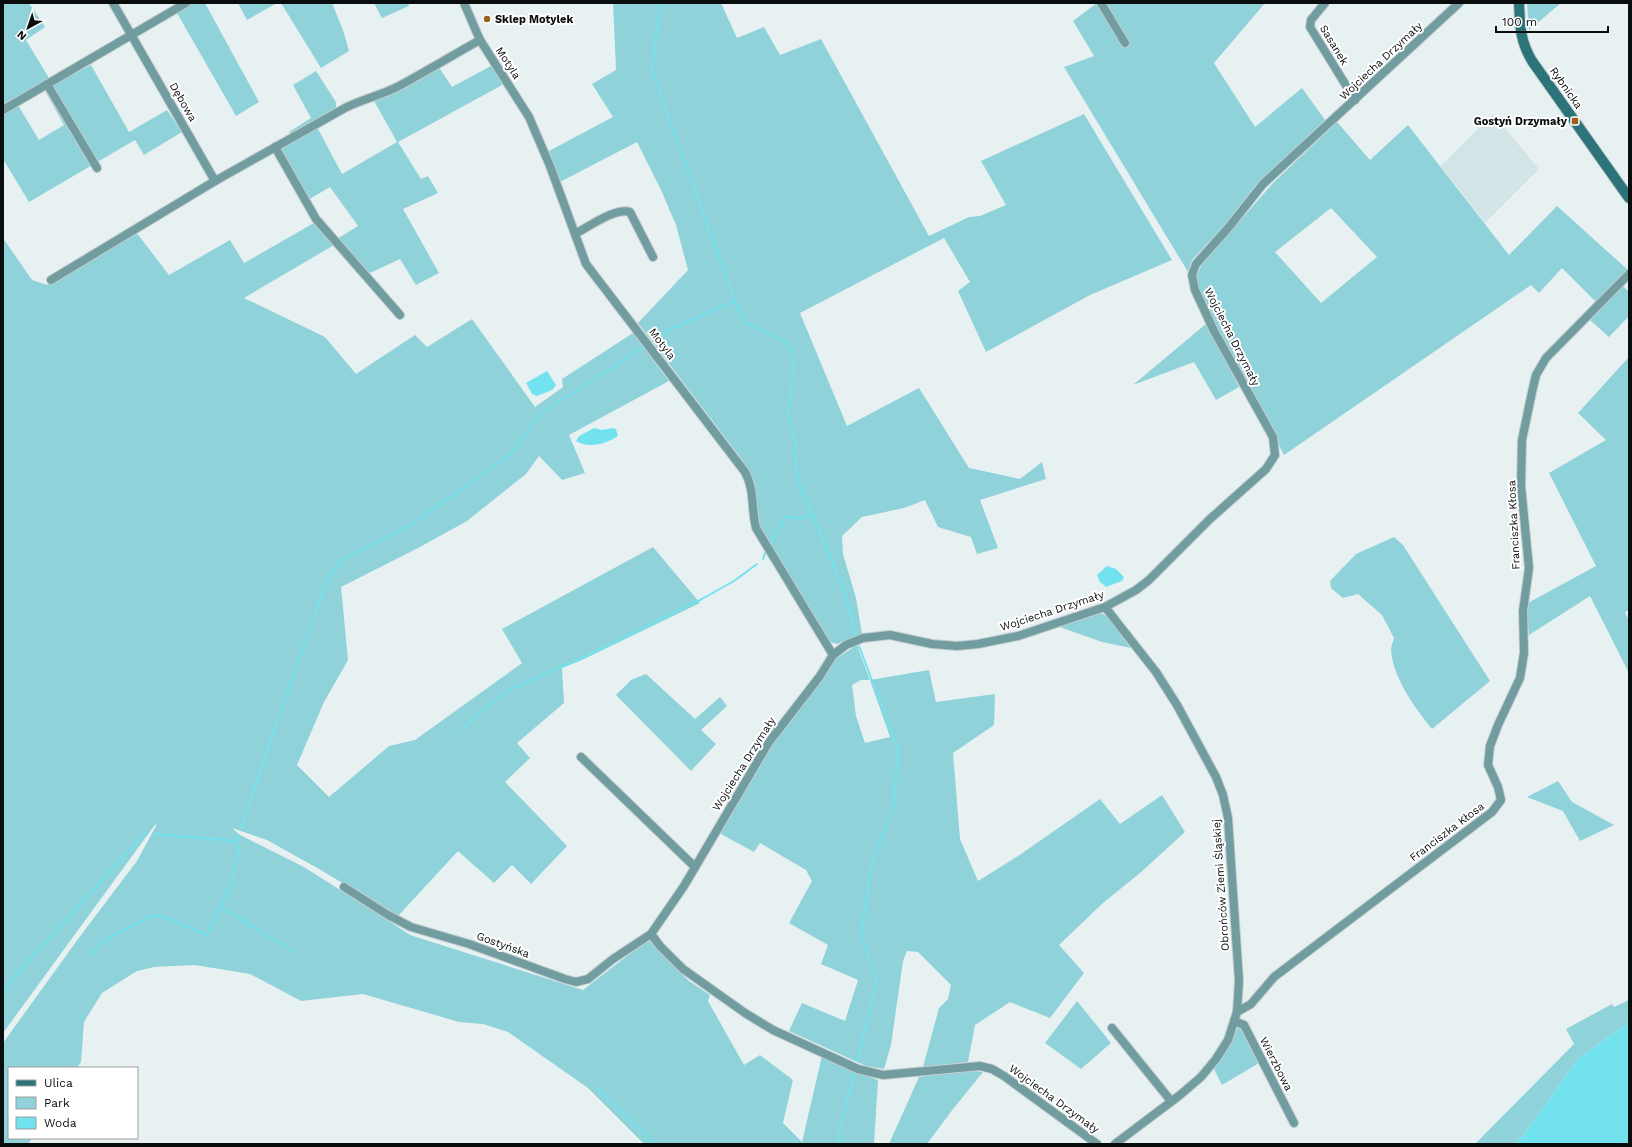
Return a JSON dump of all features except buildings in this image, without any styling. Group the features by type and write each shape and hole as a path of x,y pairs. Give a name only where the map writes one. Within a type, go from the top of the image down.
{"street":[{"name":"Dębowa","path":"113,3 215,181"},
{"path":"3,110 186,3"},
{"name":"Motyla","path":"464,3 480,40 529,116 550,166 586,264 745,472 750,482 752,511 756,528 833,655"},
{"path":"1101,3 1125,43"},
{"name":"Sasanek","path":"1325,3 1311,20 1310,26 1355,100"},
{"path":"1446,3 1452,10"},
{"name":"Wojciecha Drzymały","path":"1097,1144 1004,1076 992,1069 972,1066 883,1075 858,1069 773,1030 723,999 683,969 660,946 651,934 695,867 768,742 820,676 833,655 846,645 863,638 880,635 903,637 932,644 957,646 978,644 1018,636 1105,607 1150,580 1191,537 1266,469 1272,462 1275,455 1273,437 1214,331 1195,290 1192,275 1196,264 1229,227 1263,184 1459,3"},
{"name":"Rybnicka","path":"1519,3 1521,36 1525,49 1629,198"},
{"path":"51,280 215,181 275,147 345,108 399,86 480,40"},
{"path":"47,84 97,168"},
{"path":"275,147 316,219 400,315"},
{"path":"575,234 613,214 625,210 630,212 653,257"},
{"name":"Franciszka Kłosa","path":"1237,1012 1251,1004 1274,977 1492,812 1501,800 1498,787 1488,765 1490,746 1520,678 1524,653 1522,611 1528,568 1521,486 1522,440 1536,374 1546,358 1629,274"},
{"name":"Obrońców Ziemi Śląskiej","path":"1105,607 1156,672 1173,699 1216,777 1223,795 1228,818 1239,981 1237,1012 1228,1040 1216,1059 1201,1077 1115,1144"},
{"path":"582,757 695,867"},
{"name":"Gostyńska","path":"344,888 411,927 470,944 576,982 588,979 613,959 651,934"},
{"name":"Wierzbowa","path":"1234,1021 1244,1025 1294,1123"},
{"path":"1112,1028 1172,1101"}],"shaded area":[{"path":"1493,114 1539,169 1485,223 1441,166"}],"green space":[{"path":"3,3 29,3 45,27 26,40 49,78 3,106"},
{"path":"193,3 205,3 259,102 236,116 177,13"},
{"path":"238,3 277,3 247,20"},
{"path":"281,3 332,3 343,30 349,51 321,68"},
{"path":"374,3 408,3 409,6 382,18"},
{"path":"613,3 721,3 737,38 764,27 780,55 821,39 929,236 969,217 980,216 1006,205 981,161 1084,114 1172,260 1090,295 986,352 958,291 970,282 944,238 800,313 847,426 919,388 969,468 1020,479 1042,462 1046,479 980,500 998,548 977,554 971,537 938,527 925,500 904,508 862,517 842,536 843,554 856,598 862,634 837,644 827,641 763,533 756,515 753,480 743,461 638,323 688,270 676,225 661,190 637,142 560,182 549,151 613,117 592,84 616,70"},
{"path":"1097,3 1265,3 1214,63 1255,127 1302,88 1325,120 1255,186 1224,226 1192,260 1188,272 1064,67 1094,56 1073,21"},
{"path":"1527,3 1561,3 1529,30"},
{"path":"91,65 129,132 167,110 182,132 144,155 135,140 29,202 3,159 3,114 18,105 39,140 64,125 44,89"},
{"path":"438,66 452,87 491,66 504,84 398,142 421,179 428,176 438,193 403,209 439,273 416,285 400,259 370,273 337,239 358,226 330,187 308,200 282,152 282,146 317,127 342,174 397,142 373,99"},
{"path":"316,71 336,102 336,109 292,134 289,132 311,118 293,85"},
{"path":"1337,122 1370,160 1408,125 1509,255 1557,206 1628,270 1617,280 1629,292 1629,316 1609,337 1590,320 1600,306 1562,268 1539,293 1531,285 1284,455 1217,327 1198,286 1197,275 1202,264 1273,183","holes":["1331,208 1377,257 1321,303 1275,252"]},
{"path":"314,223 334,245 244,298 325,337 356,374 415,335 427,347 472,319 535,407 563,387 562,379 633,333 669,381 569,435 585,473 562,480 539,456 526,474 467,521 420,547 341,587 348,660 324,702 297,765 329,797 389,746 415,740 522,663 502,629 653,547 700,603 582,660 562,668 564,703 517,743 530,758 505,782 567,846 531,884 512,865 494,883 458,851 398,916 267,840 232,828 240,835 304,867 410,935 583,990 649,939 689,981 710,995 708,1001 744,1065 760,1055 793,1080 783,1123 802,1142 822,1056 878,1080 874,1144 644,1144 588,1088 508,1032 483,1024 459,1022 363,994 301,1001 250,974 195,965 154,967 137,971 102,993 84,1022 81,1062 78,1067 8,1067 8,1139 31,1139 28,1144 3,1144 3,1043 78,939 137,861 157,824 154,826 3,1033 3,238 32,280 47,285 136,232 169,275 230,240 244,263"},
{"path":"1207,323 1239,387 1216,400 1194,362 1133,385"},
{"path":"1629,357 1629,610 1625,612 1629,621 1629,673 1590,596 1529,635 1526,604 1596,566 1549,473 1606,440 1578,413"},
{"path":"1394,537 1403,545 1490,681 1432,729 1412,702 1400,682 1391,650 1394,638 1382,615 1358,594 1343,598 1331,588 1330,581 1356,554"},
{"path":"1099,612 1108,617 1131,648 1102,642 1057,626"},
{"path":"857,645 870,680 929,670 936,702 995,694 994,725 953,753 960,839 978,881 1021,854 1100,799 1120,824 1162,795 1185,832 1140,873 1103,903 1059,945 1084,973 1050,1018 1010,1002 975,1025 968,1062 923,1067 939,1008 948,999 951,985 918,952 907,951 903,961 891,1045 884,1069 866,1066 789,1031 802,1003 845,1021 858,980 821,964 828,945 789,923 812,881 806,870 760,843 754,852 719,833 777,737 834,660","holes":["861,680 870,680 890,737 865,743 856,716 852,685"]},
{"path":"646,674 695,719 720,697 727,706 701,730 716,744 691,771 616,695 631,680"},
{"path":"1558,781 1572,802 1614,825 1580,841 1563,811 1527,797"},
{"path":"1629,1000 1629,1022 1578,1059 1522,1137 1514,1144 1475,1144 1574,1044 1566,1029 1612,1004 1614,1007"},
{"path":"1077,1001 1111,1043 1081,1069 1045,1043"},
{"path":"1239,1026 1243,1029 1259,1063 1222,1085 1214,1069"},
{"path":"966,1070 983,1072 927,1144 889,1144 919,1077"}],"water":[{"path":"547,371 556,385 552,390 537,396 532,394 526,383"},
{"path":"594,428 602,430 613,428 616,429 618,436 603,443 592,445 586,445 576,441 579,436"},
{"path":"1107,566 1116,569 1124,577 1122,581 1106,587 1100,582 1097,575"},
{"path":"1629,1022 1629,1144 1514,1144 1522,1137 1578,1059"}],"waterway":[{"path":"660,3 652,71 735,301 742,316 747,323 784,341 790,348 794,362 788,416 796,445 794,451 799,483 844,590 855,634"},
{"path":"654,340 671,329 735,301"},
{"path":"241,827 320,599 329,578 340,561 409,526 510,455 542,412 643,347"},
{"path":"771,543 786,516 800,519 813,515"},
{"path":"763,559 765,553"},
{"path":"462,729 496,699 509,690 589,655 702,599 734,581 757,564"},
{"path":"857,1061 877,980 861,935 871,867 894,804 898,749 859,646"},
{"path":"3,994 14,977 145,833"},
{"path":"153,834 236,841 239,835"},
{"path":"91,956 101,943 150,916 164,917 207,935 231,884 239,851 236,841"},
{"path":"220,906 292,951"},
{"path":"838,1144 839,1132 854,1073"},
{"path":"598,1089 655,1144"}],"place":[{"name":"Sklep Motylek","path":"487,19"},
{"name":"Gostyń Drzymały","path":"1575,121"}]}
